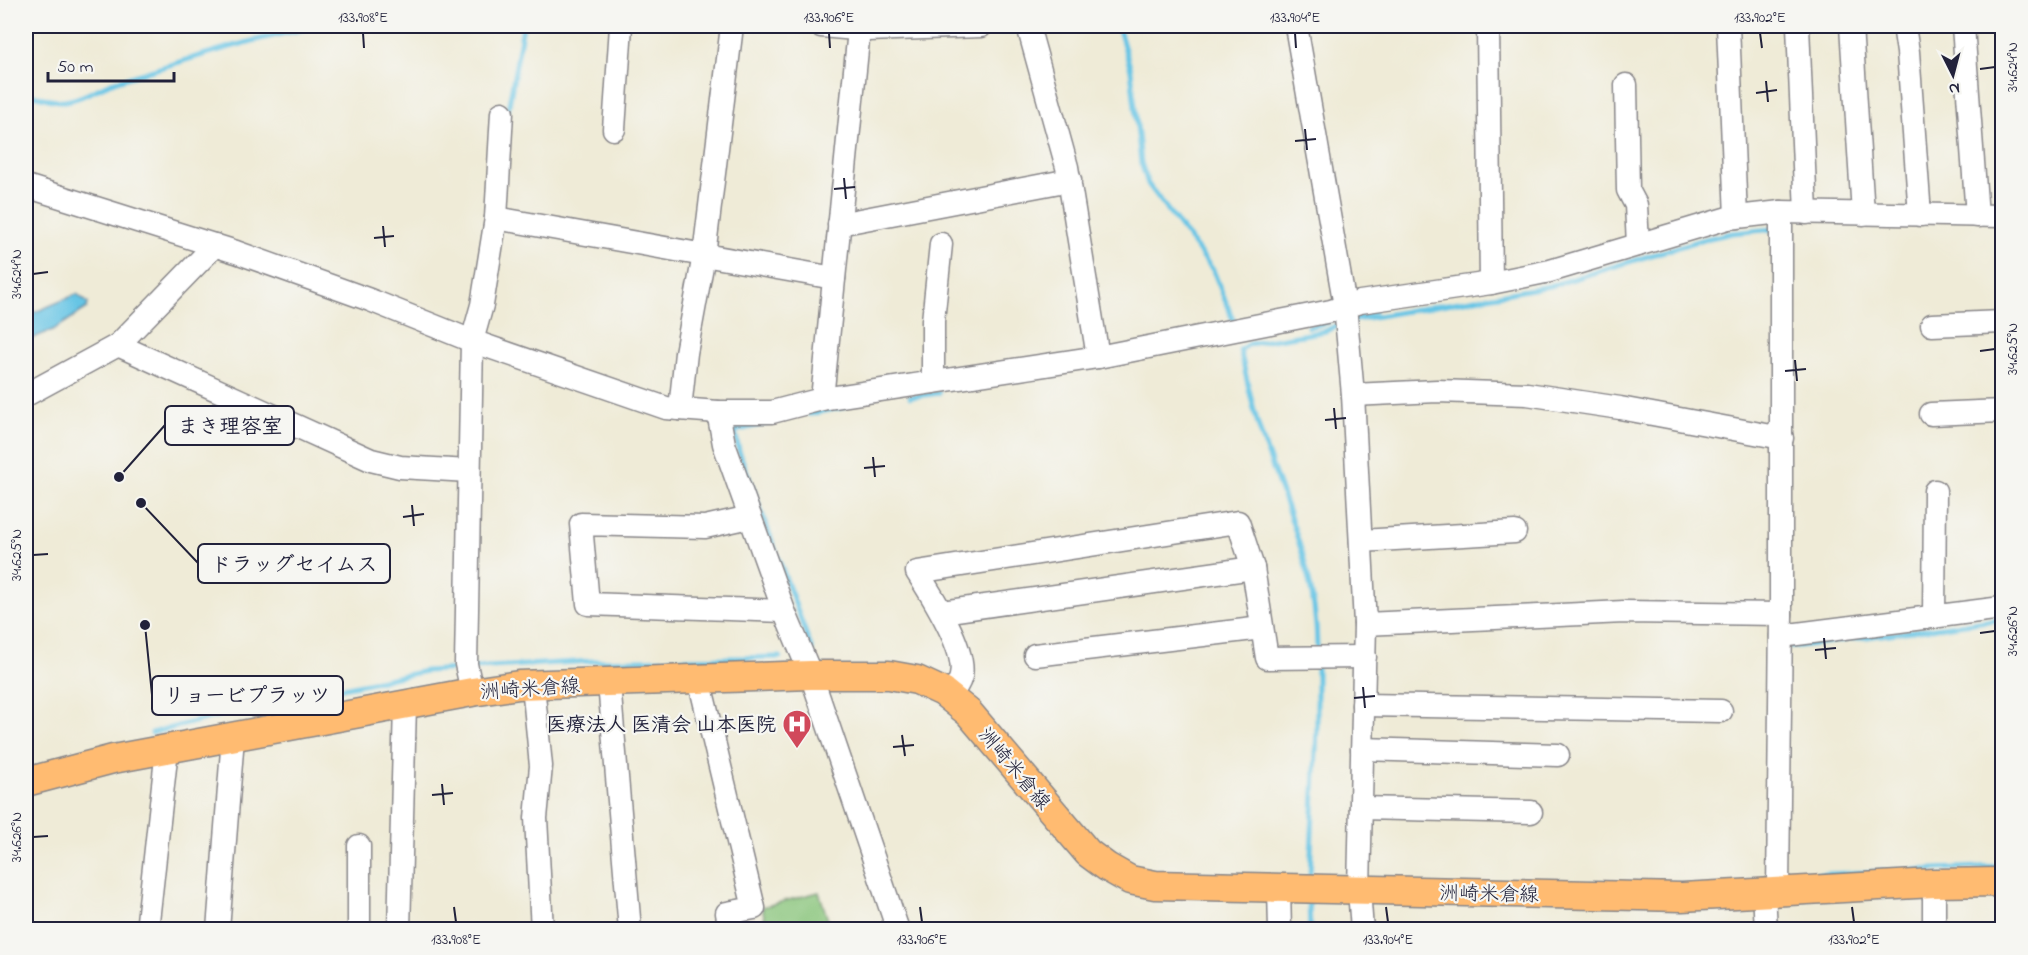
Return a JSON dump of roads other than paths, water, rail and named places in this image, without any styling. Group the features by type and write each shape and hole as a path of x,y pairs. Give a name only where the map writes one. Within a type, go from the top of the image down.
{"main road":[{"name":"洲崎米倉線","path":"26,782 113,759 405,705 468,676 533,685 609,683 699,679 807,665 917,680 943,692 969,713 1088,853 1130,880 1155,885 1682,897 2002,882"}],"street":[{"path":"614,129 621,26"},
{"path":"680,409 686,353 704,255 732,26"},
{"path":"825,26 858,34 981,26"},
{"path":"1296,26 1346,314 1353,395 1365,624 1359,890 1362,930"},
{"path":"1488,26 1491,283"},
{"path":"1728,26 1736,217"},
{"path":"1798,26 1806,213"},
{"path":"1851,26 1863,214"},
{"path":"1904,26 1920,215"},
{"path":"1963,26 1977,216"},
{"path":"1029,28 1070,180 1098,357"},
{"path":"822,399 858,34"},
{"path":"1626,85 1628,190 1636,205 1638,245"},
{"path":"468,676 472,341 482,305 496,218 501,113"},
{"path":"839,224 1070,180"},
{"path":"26,186 215,245 369,300 472,341 666,408 718,412 772,412 822,399 1098,357 1331,311 1346,314"},
{"path":"1346,314 1360,302 1550,272 1736,217 1781,222 1806,213 2002,216"},
{"path":"496,218 834,278"},
{"path":"1766,930 1771,892 1781,625 1781,222"},
{"path":"933,382 933,321 941,244"},
{"path":"26,395 118,345 215,245"},
{"path":"1932,325 2002,322"},
{"path":"118,345 371,460 400,467 469,471"},
{"path":"1353,395 1437,391 1527,394 1620,408 1782,438"},
{"path":"1931,414 2002,411"},
{"path":"718,412 724,444 784,611 807,665 898,930"},
{"path":"1934,617 1935,491"},
{"path":"750,517 705,527 581,524 588,604 784,611"},
{"path":"950,697 962,676 960,657 942,612 917,572 1238,522 1252,568 1267,658 1365,657"},
{"path":"1361,541 1515,532"},
{"path":"942,612 1252,568"},
{"path":"1365,624 1624,612 1781,625 1934,617 2002,608"},
{"path":"1035,655 1262,628"},
{"path":"699,679 754,908 727,913 730,930"},
{"path":"609,683 630,930"},
{"path":"533,685 541,766 536,818 542,930"},
{"path":"399,930 405,705"},
{"path":"1363,705 1721,711"},
{"path":"218,930 233,737"},
{"path":"147,930 167,749"},
{"path":"1362,749 1558,755"},
{"path":"1361,808 1531,812"},
{"path":"359,846 359,930"},
{"path":"1934,884 1934,930"},
{"path":"1279,889 1280,930"}],"water":[{"path":"77,294 88,303 87,308 55,329 26,341 26,316"}],"waterway":[{"path":"26,93 53,100 70,100 117,81 218,50 321,26"},
{"path":"508,110 523,26"},
{"path":"783,26 815,31"},
{"path":"1034,29 1068,26"},
{"path":"1118,26 1131,70 1141,163 1148,184 1213,270 1235,325"},
{"path":"983,33 1025,30"},
{"path":"1350,321 1550,286 1701,240 1732,233 1774,229"},
{"path":"1354,315 1374,311"},
{"path":"1308,327 1328,321"},
{"path":"1317,651 1316,622 1306,567 1258,424 1240,350 1249,344 1326,331 1341,323"},
{"path":"910,397 939,393"},
{"path":"809,414 844,407"},
{"path":"771,422 735,431 739,451 812,650"},
{"path":"1791,647 2002,619"},
{"path":"473,668 593,661 780,657"},
{"path":"1310,875 1317,729 1317,664"},
{"path":"152,733 259,705 426,671 460,669"},
{"path":"1786,876 2002,866"},
{"path":"1309,901 1310,930"}],"place":[{"name":"まき理容室","path":"119,477"},
{"name":"ドラッグセイムス","path":"141,503"},
{"name":"リョービプラッツ","path":"145,625"},
{"name":"医療法人 医清会 山本医院","path":"797,750"}]}
